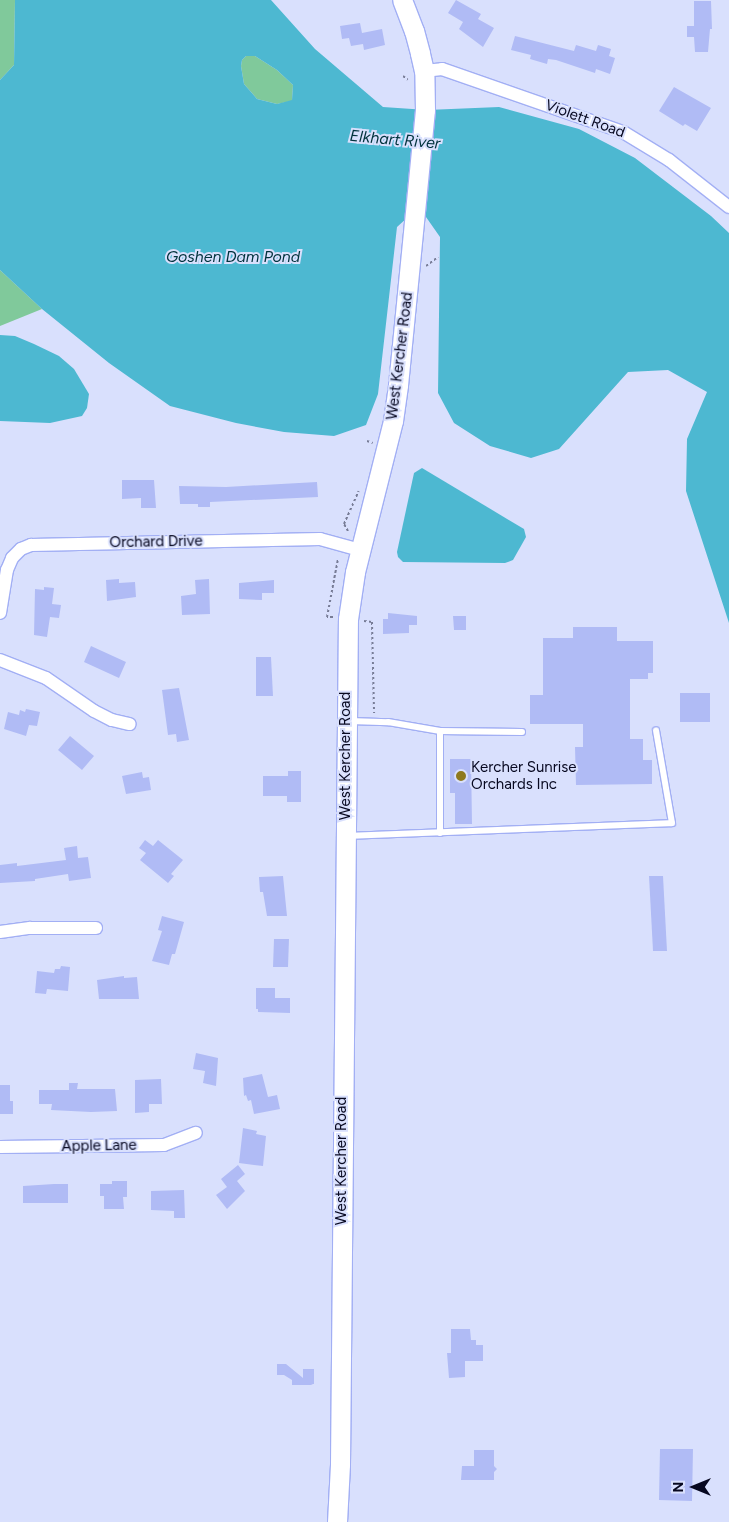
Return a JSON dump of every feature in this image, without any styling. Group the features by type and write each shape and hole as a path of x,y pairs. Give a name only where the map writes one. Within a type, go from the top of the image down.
{"main road":[{"name":"West Kercher Road","path":"337,1522 340,1446 348,619 360,550 393,421 414,232 425,93 417,76 414,31 402,0"}],"street":[{"name":"Violett Road","path":"417,76 442,69 623,132 669,160 729,207"},
{"name":"Orchard Drive","path":"0,613 7,570 12,558 21,549 31,545 320,540 360,550"},
{"path":"0,660 46,678 94,712 112,720 130,724"},
{"path":"0,932 30,928 96,928"},
{"name":"Apple Lane","path":"0,1147 164,1145 196,1132"}],"lane":[{"path":"346,721 374,722 440,731 522,732"},
{"path":"345,836 672,823 656,730"},
{"path":"440,731 440,833"}],"path":[{"path":"403,76 417,76"},
{"path":"348,531 344,524 360,489"},
{"path":"334,617 327,617 338,559"},
{"path":"364,621 372,622 374,722"}],"green space":[{"path":"0,0 15,0 14,65 0,80"},
{"path":"246,56 255,56 277,70 293,85 292,101 277,104 257,99 244,84 241,66 242,60"},
{"path":"0,270 42,309 0,326"}],"water":[{"name":"Goshen Dam Pond","path":"15,0 271,0 315,49 383,107 427,110 499,107 579,129 635,158 711,216 729,233 729,623 686,491 687,439 707,392 668,370 628,372 559,449 531,458 490,446 454,423 438,393 440,237 419,207 397,227 378,394 366,425 334,436 284,432 236,423 170,406 109,363 42,309 0,270 0,80 14,65","holes":["246,56 255,56 277,70 293,85 292,100 277,104 257,99 244,84 242,60"]},
{"path":"0,335 15,336 34,344 59,356 74,369 89,394 87,408 82,416 50,423 0,421"},
{"path":"422,468 524,529 526,537 513,560 505,563 403,562 398,557 397,552 414,473"}],"building":[{"path":"456,0 481,14 478,19 494,28 483,47 459,29 463,22 448,13"},
{"path":"694,1 711,1 712,29 710,29 708,52 695,52 694,37 687,37 687,26 694,26"},
{"path":"360,23 362,33 382,29 385,45 364,50 363,44 351,46 349,38 342,39 340,26"},
{"path":"515,36 574,51 576,45 596,51 598,45 611,49 609,56 615,58 610,74 596,69 595,73 556,60 548,59 547,64 530,59 531,55 511,50"},
{"path":"674,87 711,108 697,131 685,124 683,126 659,111"},
{"path":"122,480 154,480 156,508 141,508 141,498 122,499"},
{"path":"317,482 318,497 210,502 210,507 198,507 198,504 180,504 179,486 226,487"},
{"path":"119,579 119,583 135,582 136,597 107,601 106,580"},
{"path":"209,579 210,614 182,615 181,596 196,594 195,580"},
{"path":"274,580 274,593 262,593 262,600 239,599 239,583"},
{"path":"44,587 54,588 52,604 61,605 59,618 50,617 47,637 34,635 35,589 44,590"},
{"path":"388,613 417,616 417,625 409,625 409,633 383,634 383,619 388,619"},
{"path":"453,616 466,616 466,630 454,630"},
{"path":"573,627 617,627 617,641 653,641 653,673 648,673 648,679 630,679 630,739 643,739 643,760 652,760 652,784 576,785 575,747 583,747 583,724 530,724 530,695 543,695 543,638 573,638"},
{"path":"91,646 126,662 119,678 84,662"},
{"path":"256,657 271,657 273,696 256,696"},
{"path":"179,688 189,740 177,742 176,734 168,735 162,690"},
{"path":"680,693 710,693 710,722 680,722"},
{"path":"26,709 40,712 37,726 29,725 26,736 4,729 8,712 19,715 20,710 25,712"},
{"path":"70,736 94,756 82,770 58,750"},
{"path":"450,759 471,759 472,824 455,824 455,793 450,793"},
{"path":"288,771 301,771 301,802 287,802 287,796 263,796 263,776 288,776"},
{"path":"142,772 143,778 149,777 151,790 126,794 122,776"},
{"path":"145,840 153,846 158,840 183,860 171,874 174,876 168,883 140,860 146,853 139,848"},
{"path":"77,846 78,858 88,857 91,878 69,881 68,874 35,879 35,881 0,883 0,865 17,863 17,866 66,860 64,848"},
{"path":"283,876 287,916 267,916 263,892 260,892 259,877"},
{"path":"649,876 663,876 667,951 653,951"},
{"path":"162,916 184,922 175,954 172,954 169,965 152,961 162,931 158,930"},
{"path":"274,939 289,939 288,967 273,967"},
{"path":"61,966 70,967 68,991 47,989 46,994 35,993 37,971 54,973 55,969 60,969"},
{"path":"124,976 124,978 137,977 139,999 99,999 97,980"},
{"path":"256,988 275,988 275,998 290,998 290,1013 258,1012 258,1009 256,1009"},
{"path":"196,1053 218,1058 216,1086 203,1083 205,1071 193,1069"},
{"path":"262,1074 268,1097 277,1095 280,1109 254,1114 251,1100 248,1101 246,1095 244,1096 243,1078"},
{"path":"161,1079 162,1104 149,1104 149,1112 135,1113 135,1080"},
{"path":"69,1083 78,1083 77,1089 115,1089 117,1111 51,1110 52,1104 39,1104 39,1090 69,1090"},
{"path":"0,1085 10,1085 10,1101 13,1101 13,1114 0,1114"},
{"path":"243,1128 257,1131 256,1134 266,1136 263,1166 239,1163"},
{"path":"238,1165 245,1174 237,1181 245,1191 227,1209 216,1195 227,1187 221,1179"},
{"path":"112,1181 127,1181 127,1197 123,1197 124,1209 104,1209 104,1196 100,1196 100,1184 112,1184"},
{"path":"68,1184 68,1203 23,1203 23,1186"},
{"path":"184,1190 185,1218 174,1218 174,1211 151,1210 151,1191"},
{"path":"451,1329 470,1329 471,1340 476,1340 476,1345 483,1345 483,1361 465,1361 465,1377 449,1378 447,1353 451,1353"},
{"path":"277,1364 286,1364 303,1378 303,1369 314,1369 314,1384 292,1385 292,1380 284,1375 277,1375"},
{"path":"660,1449 693,1449 692,1501 659,1500"},
{"path":"474,1450 494,1450 494,1466 497,1469 494,1472 494,1480 461,1480 462,1466 474,1466"}],"place":[{"name":"Kercher Sunrise Orchards Inc","path":"461,776"}],"water label":[{"name":"Elkhart River","path":"395,140"}]}
